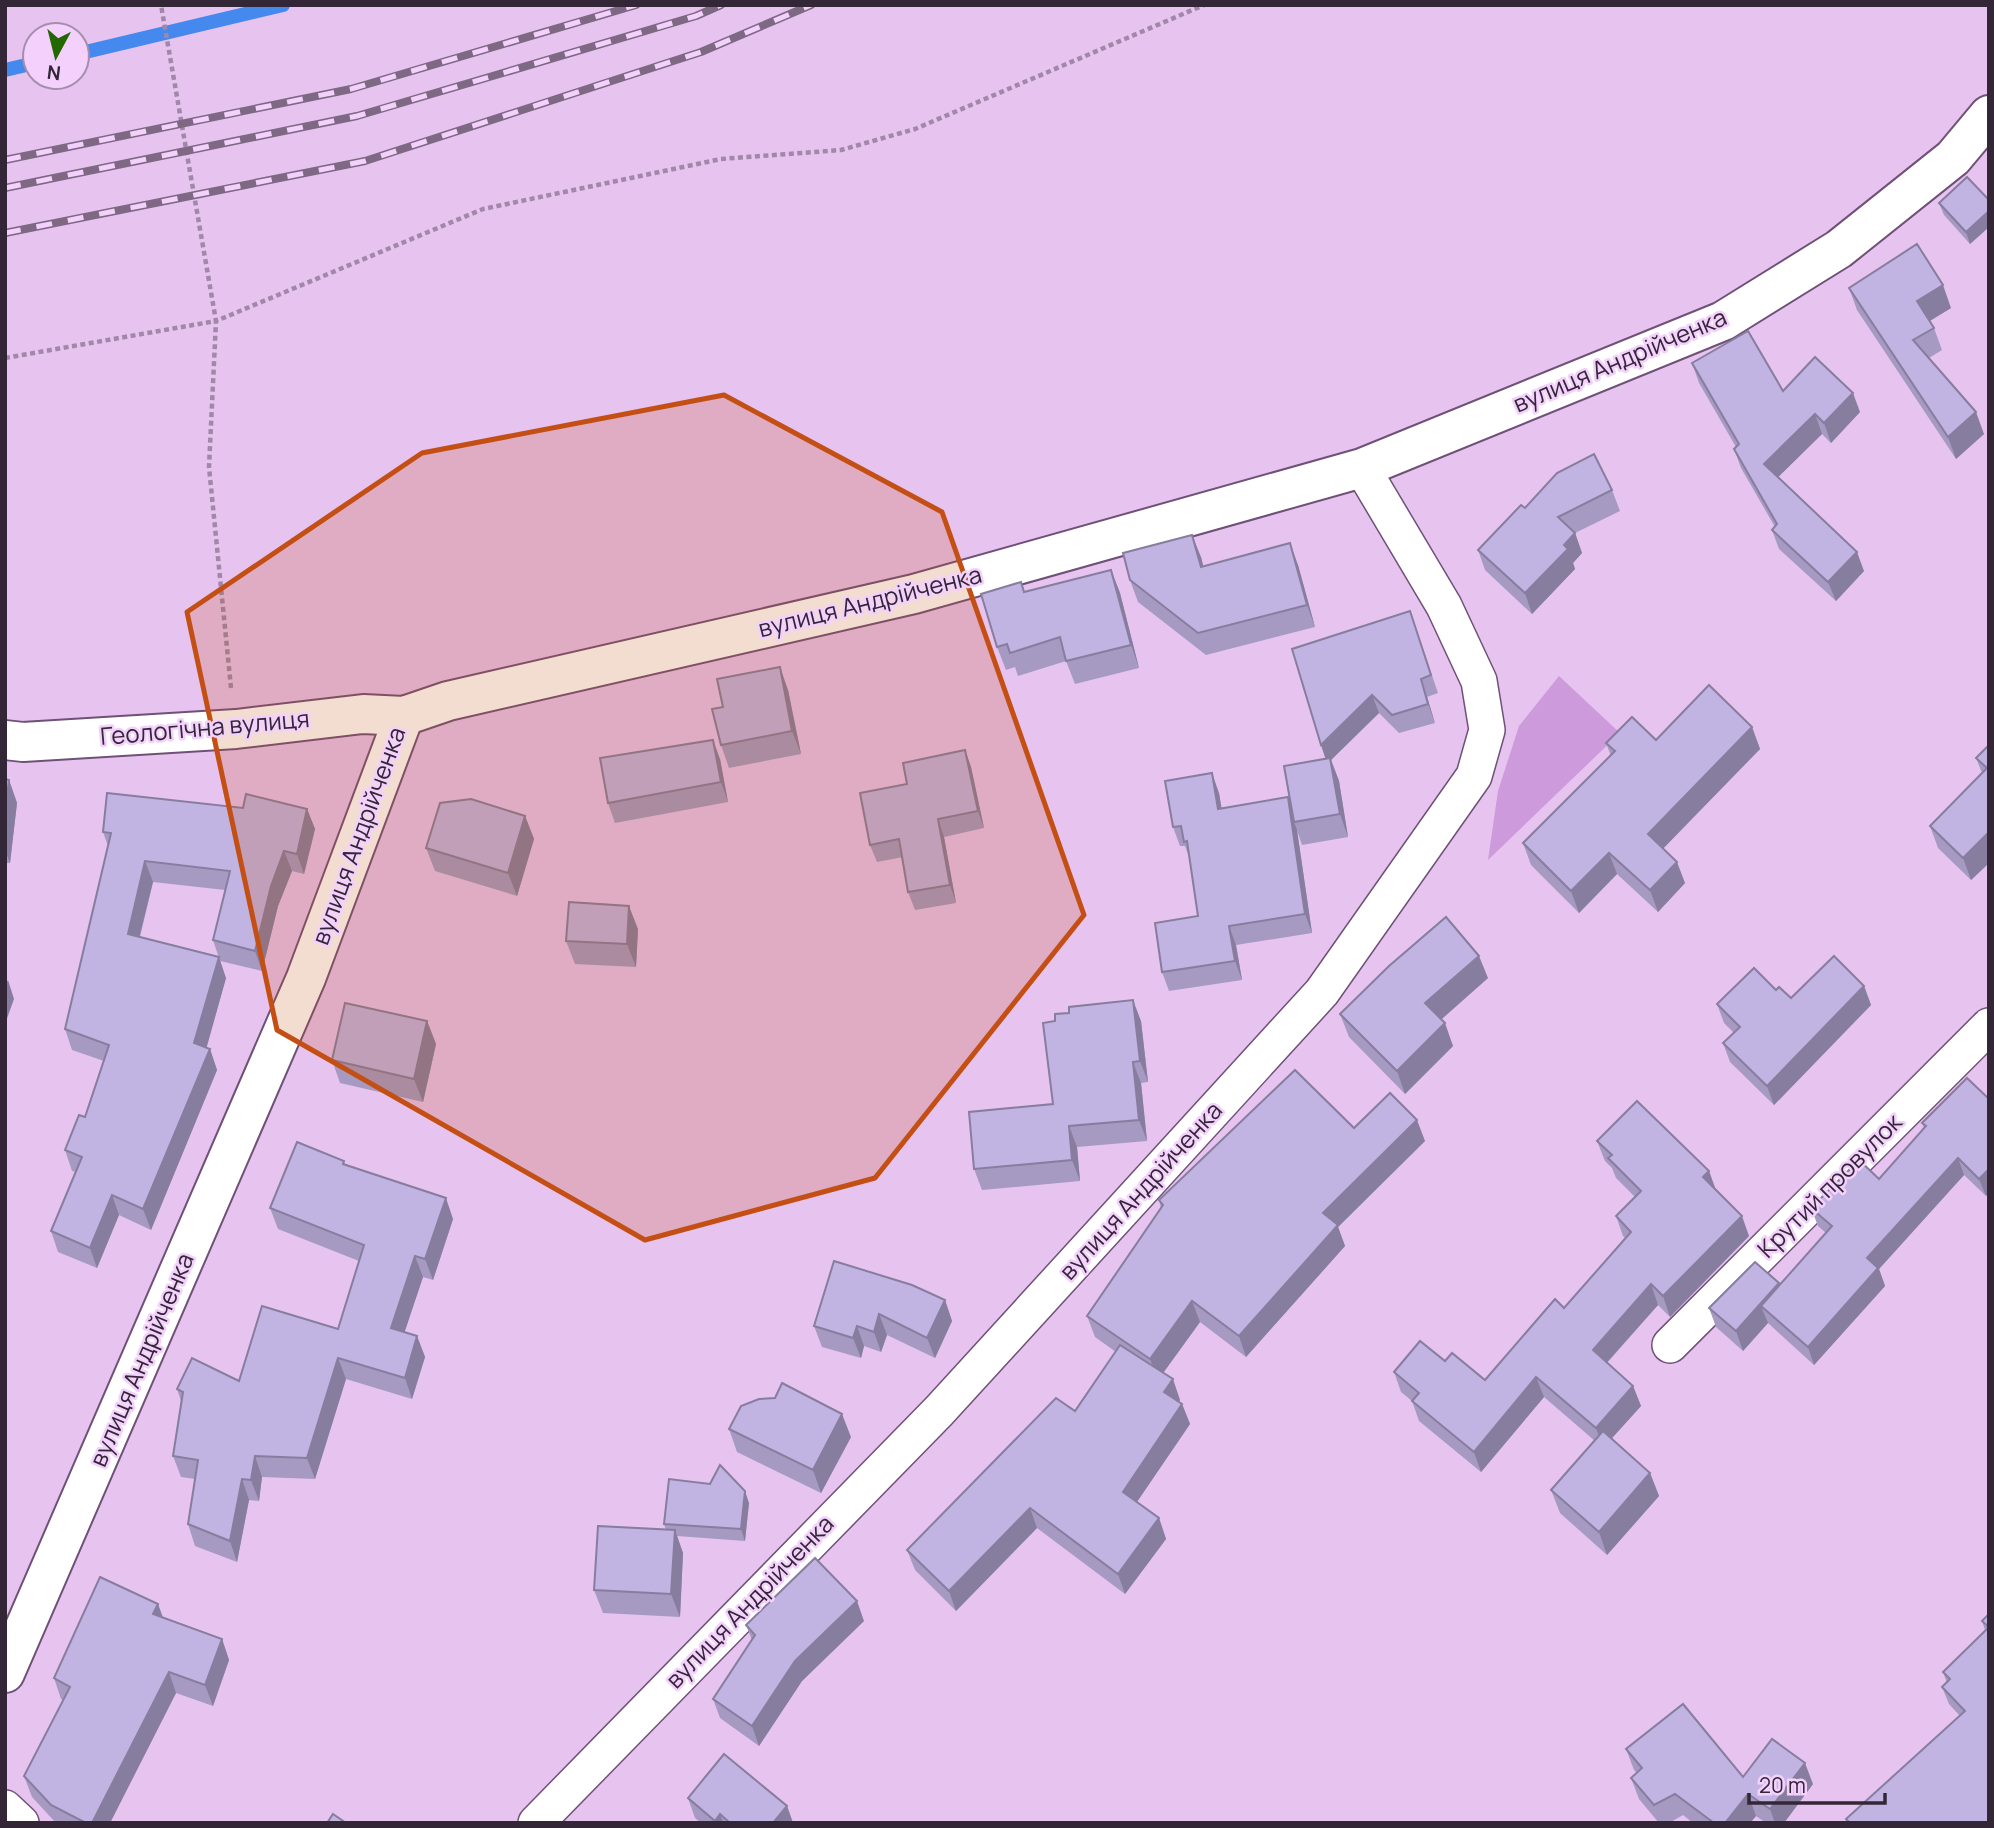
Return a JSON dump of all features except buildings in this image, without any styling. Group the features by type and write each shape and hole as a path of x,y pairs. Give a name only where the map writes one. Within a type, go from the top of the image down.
{"street":[{"name":"вулиця Андрійченка","path":"5,1673 306,978 404,716 447,701 914,594 1362,468 1723,321 1839,249 1953,158 1989,115"},
{"name":"вулиця Андрійченка","path":"536,1823 939,1411 1322,992 1474,776 1487,730 1479,681 1444,606 1362,468"},
{"name":"Геологічна вулиця","path":"5,740 23,742 236,729 363,714 404,716"},
{"name":"Крутий провулок","path":"1670,1345 1989,1026"},
{"path":"5,1808 21,1823"}],"path":[{"path":"161,5 216,321 209,467 221,607 236,729"},
{"path":"5,358 216,321 483,209 721,159 841,150 915,129 1204,5"}],"highlighted area":[{"path":"724,395 942,512 1084,915 875,1178 645,1240 277,1030 187,612 422,453"}],"shaded area":[{"path":"1559,676 1620,733 1488,860 1498,791 1519,726"}],"waterway":[{"path":"91,51 283,5"},
{"path":"5,70 21,66"}],"railway":[{"path":"5,160 351,89 636,5"},
{"path":"5,188 357,116 696,16 721,5"},
{"path":"5,233 365,161 701,52 811,5"}]}
